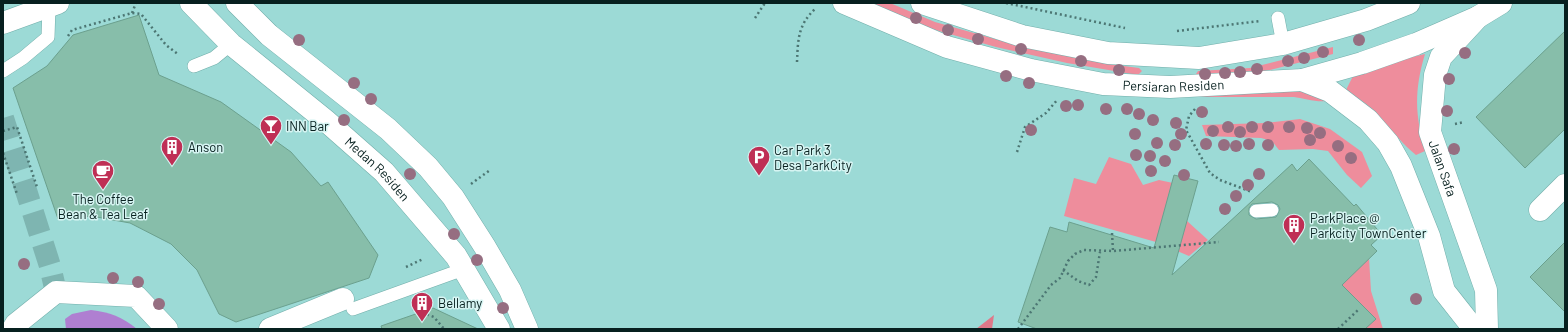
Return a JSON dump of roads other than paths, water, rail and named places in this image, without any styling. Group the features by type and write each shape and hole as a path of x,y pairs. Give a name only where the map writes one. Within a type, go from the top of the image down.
{"street":[{"name":"Medan Residen","path":"191,3 231,44 325,120 384,172 456,256 498,329"},
{"path":"238,3 269,35 388,129 428,167 453,198 485,247 510,290 527,329"},
{"name":"Persiaran Residen","path":"844,3 947,47 1031,70 1103,84 1170,87 1302,80 1362,64 1416,44 1478,17 1501,3"},
{"name":"Persiaran Residen","path":"922,3 1022,36 1108,53 1199,58 1283,44 1366,20 1409,3"},
{"path":"3,23 53,5"},
{"name":"Jalan Safa","path":"1478,17 1441,57 1435,75 1430,132 1486,290 1487,329"},
{"path":"1302,80 1330,91 1368,120 1388,143 1401,166 1429,236 1444,291 1474,329"},
{"path":"1540,210 1565,185"},
{"path":"13,329 16,324 56,292 136,296 167,329"},
{"path":"270,329 348,304"}],"lane":[{"path":"3,71 23,58 48,37 53,5"},
{"path":"1278,18 1283,44"},
{"path":"194,66 214,58 231,44"},
{"path":"1256,211 1272,210"},
{"path":"348,304 464,269"}],"tunnel":[{"path":"3,118 50,266 56,292"}],"place":[{"name":"INN Bar","path":"271,146"},
{"name":"Anson","path":"172,166"},
{"name":"Car Park 3 Desa ParkCity","path":"759,176"},
{"name":"The Coffee Bean & Tea Leaf","path":"103,190"},
{"name":"ParkPlace @ Parkcity TownCenter","path":"1294,244"},
{"name":"Bellamy","path":"422,322"}]}
